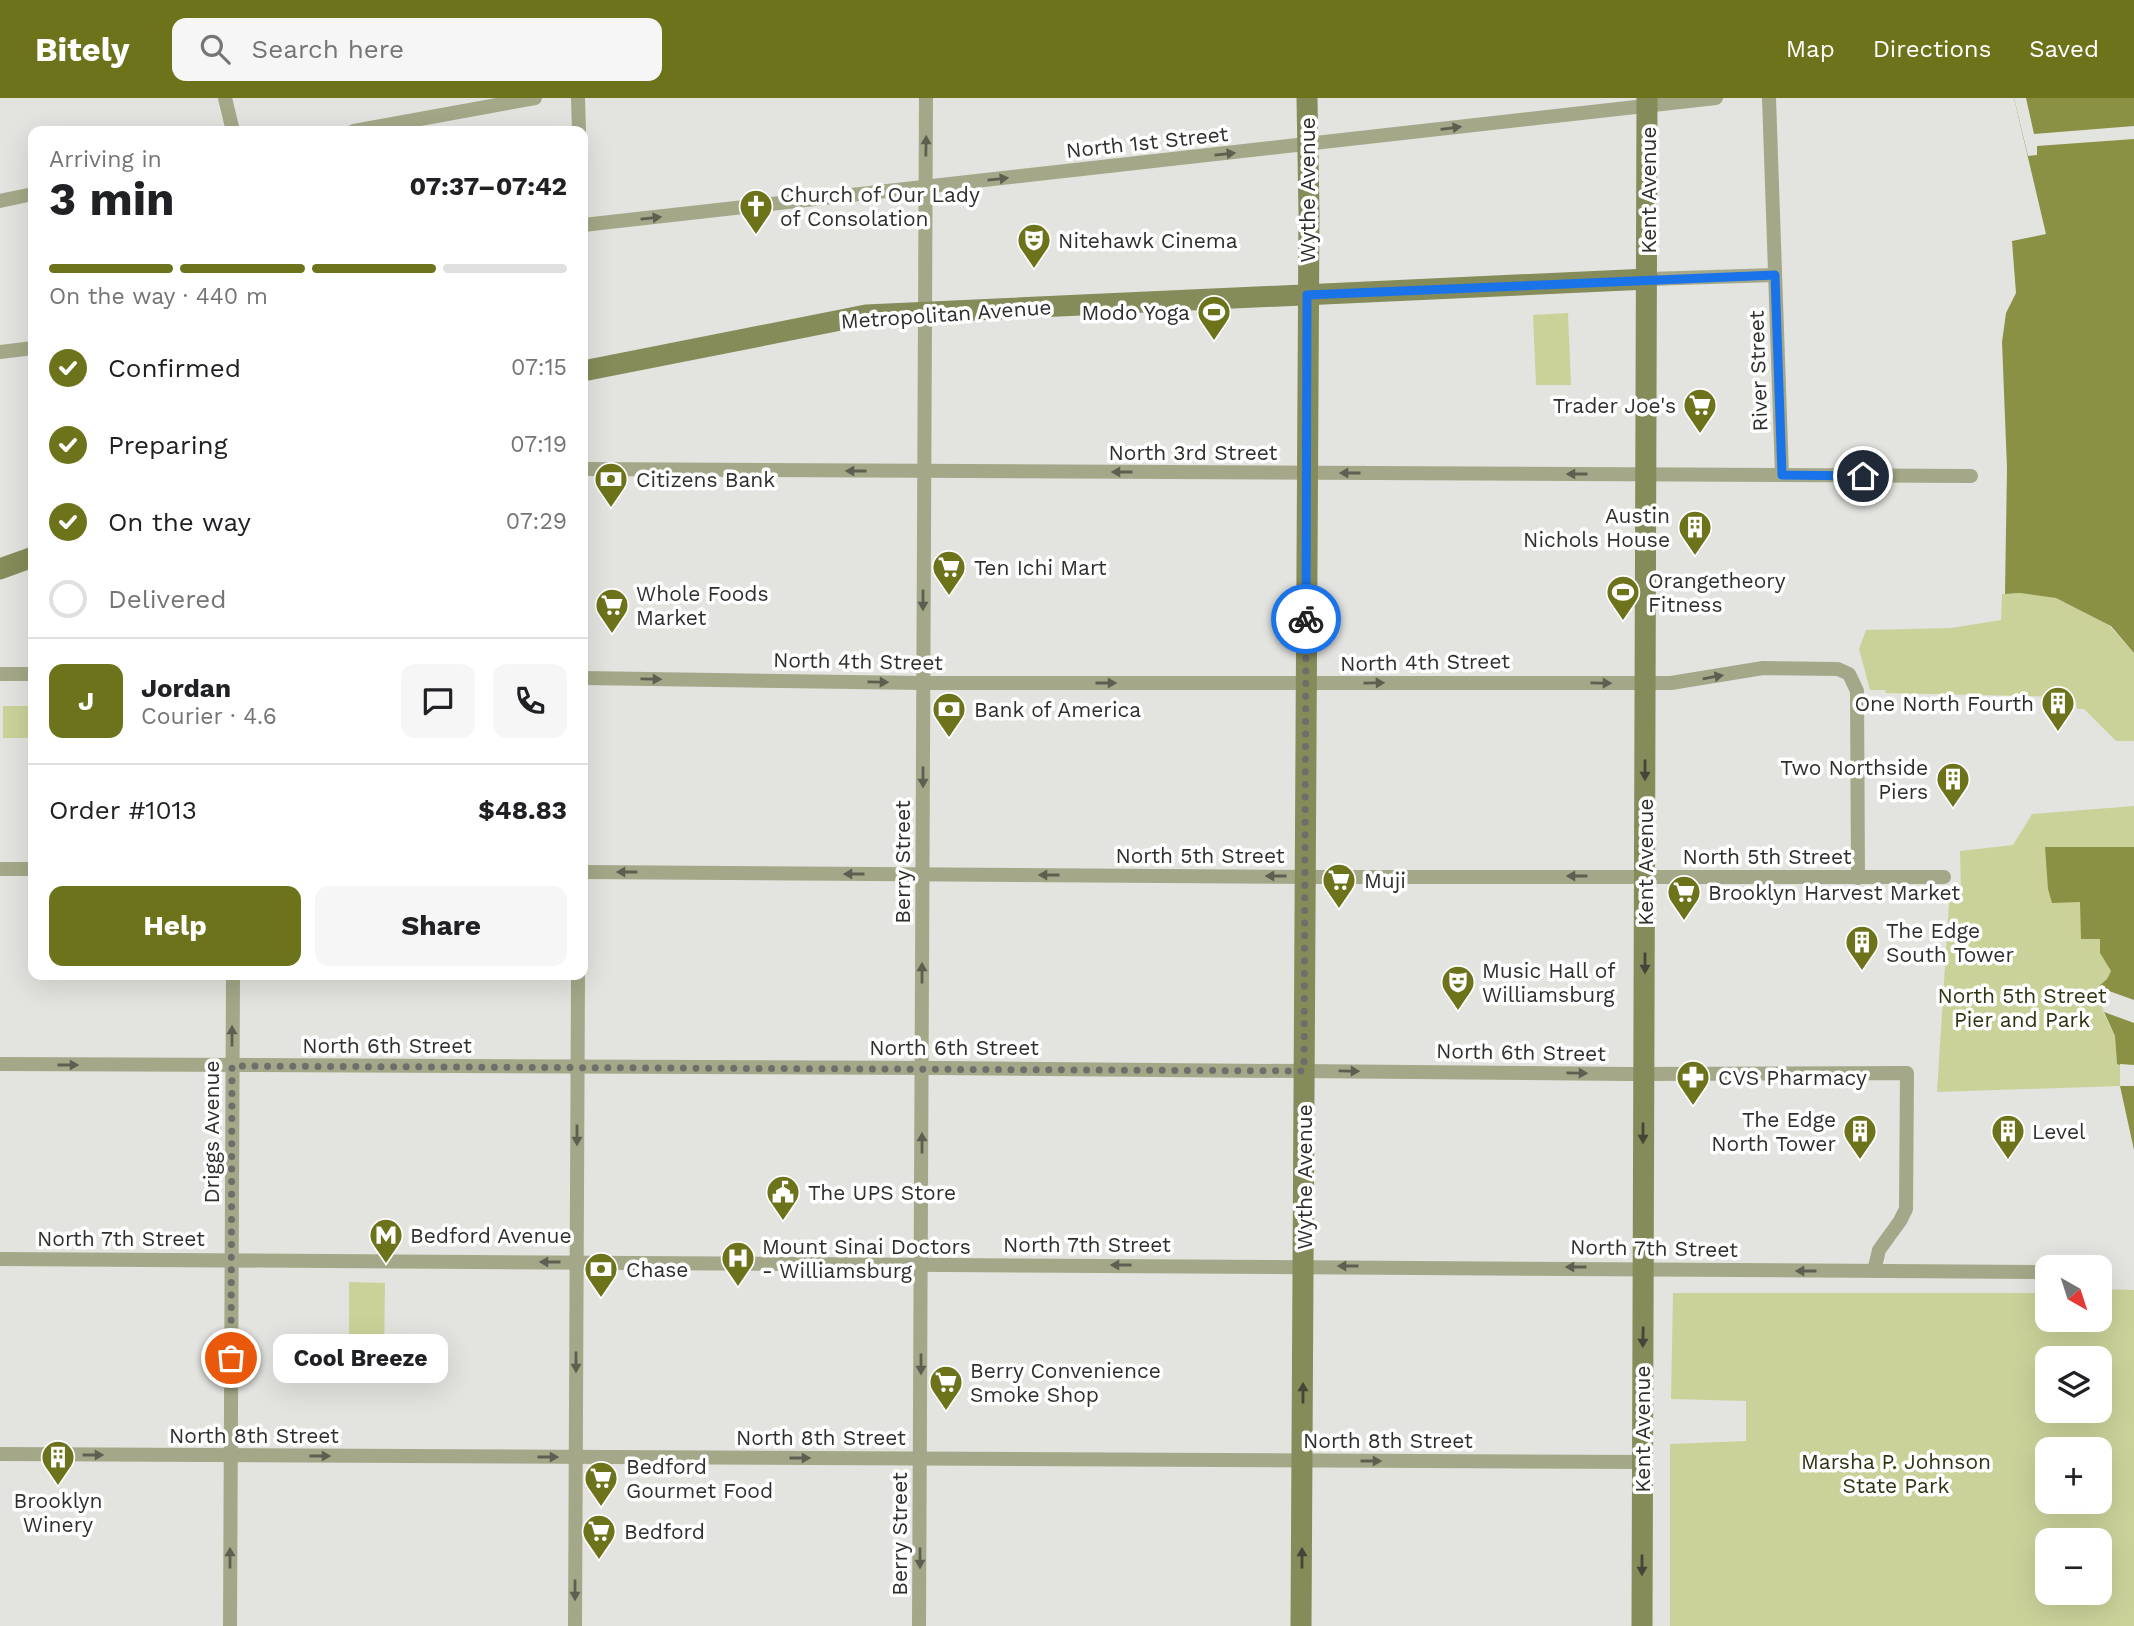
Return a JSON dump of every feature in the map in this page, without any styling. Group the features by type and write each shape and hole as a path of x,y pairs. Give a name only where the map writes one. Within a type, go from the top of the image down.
{"main road":[{"name":"Wythe Avenue","path":"1301,1626 1309,212 1307,98"},
{"name":"Kent Avenue","path":"1642,1626 1647,102"},
{"name":"Metropolitan Avenue","path":"588,370 866,315 1648,279"},
{"path":"0,569 28,560"}],"street":[{"path":"225,98 232,126"},
{"path":"381,126 535,98"},
{"path":"578,98 579,126"},
{"name":"Berry Street","path":"919,1626 926,98"},
{"name":"North 1st Street","path":"588,224 1307,145 1647,102 1716,98"},
{"name":"River Street","path":"1769,98 1782,475"},
{"path":"0,201 28,195"},
{"name":"Metropolitan Avenue","path":"1648,279 1775,275"},
{"path":"0,352 28,349"},
{"name":"North 3rd Street","path":"588,469 1971,476"},
{"name":"North 4th Street","path":"588,678 923,683 1645,683 1704,679 1763,668 1838,669 1849,674 1856,685 1858,704 1858,878"},
{"path":"0,674 28,674"},
{"path":"0,869 28,869"},
{"name":"North 5th Street","path":"588,872 1944,877"},
{"name":"Driggs Avenue","path":"230,1626 233,980"},
{"path":"575,1626 578,980"},
{"name":"North 6th Street","path":"0,1065 1907,1073 1906,1209 1880,1250 1874,1271"},
{"name":"North 7th Street","path":"0,1259 2035,1272"},
{"name":"North 8th Street","path":"0,1454 1642,1462"}],"green space":[{"path":"1568,313 1571,385 1536,385 1533,315"},
{"path":"2020,593 2056,598 2107,623 2134,653 2134,741 2116,741 2084,709 2077,709 2076,702 2071,697 1886,693 1885,690 1870,690 1859,649 1866,630 1951,628 2001,620 2002,594"},
{"path":"3,706 28,706 28,738 3,738"},
{"name":"North 5th Street Pier and Park","path":"2134,806 2134,847 2045,847 2100,939 2100,953 2111,971 2098,987 2103,1012 2115,1036 2117,1064 2120,1064 2120,1086 1937,1092 1947,903 1950,894 1961,893 1960,851 2013,845 2032,814"},
{"path":"349,1282 385,1283 384,1360 349,1360"},
{"name":"Marsha P. Johnson State Park","path":"2112,1289 2134,1290 2134,1626 1670,1626 1670,1444 1746,1441 1746,1401 1671,1399 1673,1293 2035,1293 2035,1332 2112,1332"}],"shaded area":[{"path":"2014,98 2134,98 2134,653 2111,626 2056,598 2020,593 2005,594 2007,468 2002,342 2006,313 2016,293 2012,241 2046,234"},
{"path":"2045,847 2134,847 2134,1150 2120,1086 2115,1036 2104,1012 2098,987 2111,971 2100,953 2100,939 2081,939 2080,902 2052,903 2048,889"}],"pier":[{"path":"2014,98 2026,98 2034,134 2134,126 2134,139 2037,146 2037,155 2028,156"},
{"path":"2098,987 2134,1000 2134,1023 2104,1012"},
{"path":"2120,1064 2134,1065 2134,1086 2120,1086"}],"way so far":[{"path":"231,1358 232,1066 1304,1071 1306,619"}],"place":[{"name":"Church of Our Lady of Consolation","path":"756,236"},
{"name":"Nitehawk Cinema","path":"1034,270"},
{"name":"Modo Yoga","path":"1214,342"},
{"name":"Trader Joe's","path":"1700,435"},
{"name":"Citizens Bank","path":"611,509"},
{"name":"Austin Nichols House","path":"1695,557"},
{"name":"Ten Ichi Mart","path":"949,597"},
{"name":"Orangetheory Fitness","path":"1623,622"},
{"name":"Whole Foods Market","path":"612,635"},
{"name":"One North Fourth","path":"2058,733"},
{"name":"Bank of America","path":"949,739"},
{"name":"Two Northside Piers","path":"1953,809"},
{"name":"Muji","path":"1339,910"},
{"name":"Brooklyn Harvest Market","path":"1684,922"},
{"name":"The Edge South Tower","path":"1862,972"},
{"name":"Music Hall of Williamsburg","path":"1458,1012"},
{"name":"CVS Pharmacy","path":"1693,1107"},
{"name":"The Edge North Tower","path":"1860,1161"},
{"name":"Level","path":"2008,1161"},
{"name":"The UPS Store","path":"783,1222"},
{"name":"Bedford Avenue","path":"386,1265"},
{"name":"Mount Sinai Doctors - Williamsburg","path":"738,1288"},
{"name":"Chase","path":"601,1299"},
{"name":"Cool Breeze","path":"231,1358"},
{"name":"Berry Convenience Smoke Shop","path":"946,1412"},
{"name":"Brooklyn Winery","path":"58,1487"},
{"name":"Bedford Gourmet Food","path":"601,1508"},
{"name":"Bedford","path":"599,1561"}],"route":[{"path":"1306,619 1307,295 1775,275 1782,475 1863,476"}]}
